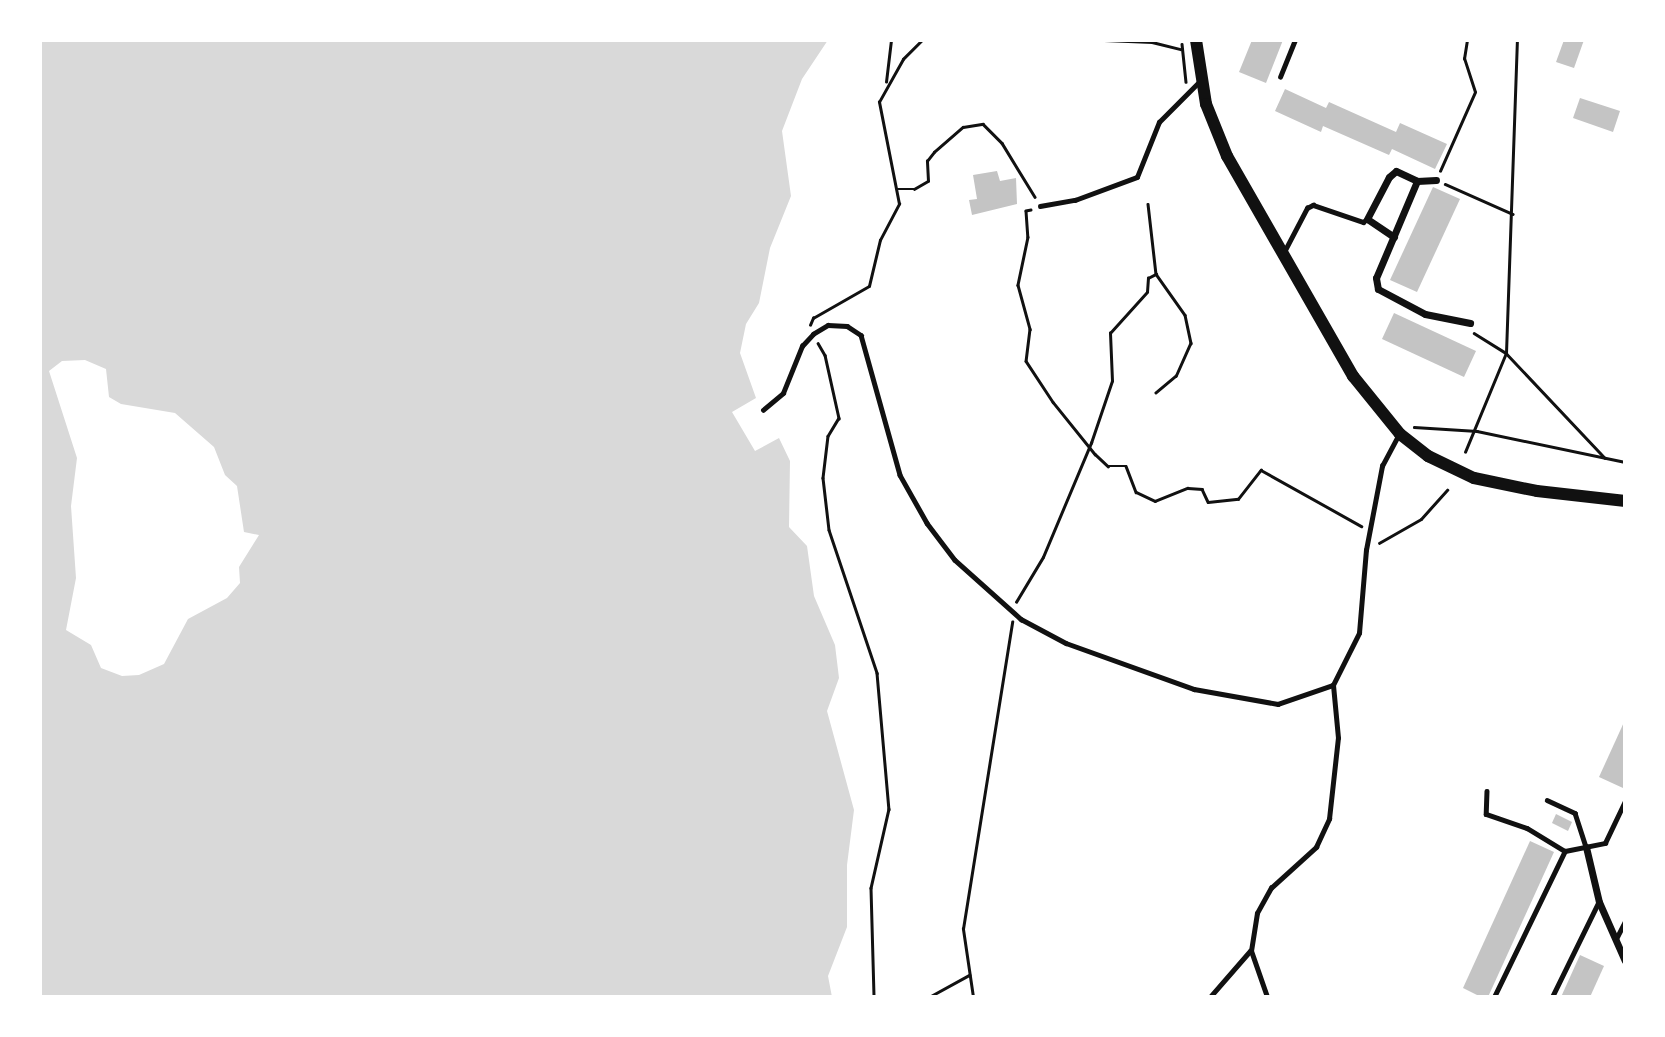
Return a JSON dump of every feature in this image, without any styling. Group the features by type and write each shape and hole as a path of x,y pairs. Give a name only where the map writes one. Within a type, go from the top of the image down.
{"street":[{"path":"1196,47 1200,80 1227,156 1353,376 1400,434 1428,456 1474,478 1537,491 1625,501"},
{"path":"1394,237 1367,219 1396,171 1417,181 1436,180"},
{"path":"1417,181 1376,278 1378,289 1424,314 1470,323"},
{"path":"1586,847 1598,902 1614,943 1625,961"}],"lane":[{"path":"1280,77 1295,40"},
{"path":"1040,206 1074,200 1137,177 1159,122 1200,80"},
{"path":"1282,256 1307,208 1313,205 1363,222 1367,219"},
{"path":"763,410 783,393 802,346 813,334 828,325 847,326 861,335 900,475 955,559 1021,619 1066,643 1194,689 1278,704 1333,685"},
{"path":"1267,997 1251,951 1257,913 1271,888 1317,847 1329,819 1338,738 1333,685 1359,634 1367,550 1382,466 1400,434"},
{"path":"1487,791 1486,814 1527,828 1565,851 1605,843 1625,801"},
{"path":"1547,800 1575,813 1586,847"},
{"path":"1494,997 1565,851"},
{"path":"1552,997 1598,902"},
{"path":"1614,943 1625,922"},
{"path":"1210,997 1251,951"}],"path":[{"path":"874,997 871,888 889,809 878,687 829,530 823,478 828,436 839,418 825,355 809,328 813,318 869,286 880,240 899,204 879,102 885,85 891,40"},
{"path":"885,85 922,40"},
{"path":"1104,40 1152,42 1181,49 1196,47"},
{"path":"1182,40 1188,92"},
{"path":"1467,40 1464,59 1475,92 1436,180 1513,214"},
{"path":"1465,452 1477,431 1506,353 1513,214 1517,40"},
{"path":"897,189 914,189 928,181 927,161 963,127 983,124 1002,143 1040,206 1026,211 1028,237 1018,285 1030,328 1026,360 1053,402 1096,454 1108,466 1126,466 1136,492 1155,501 1188,488 1202,489 1208,502 1238,499 1261,470 1315,504 1372,531"},
{"path":"1148,204 1156,274 1185,315 1191,343 1175,376 1156,393"},
{"path":"1470,323 1468,330 1506,353 1606,458"},
{"path":"1400,434 1409,427 1477,431 1625,462"},
{"path":"1367,550 1421,519 1447,490"},
{"path":"929,997 970,975"}],"shaded area":[{"path":"40,40 828,40 802,79 782,131 791,196 770,248 759,303 746,324 740,353 756,398 732,412 755,451 779,438 790,461 789,527 807,546 814,596 835,645 839,678 827,711 854,810 847,865 847,927 828,976 832,997 40,997","holes":["85,360 106,369 109,397 121,404 175,413 214,447 225,475 237,486 244,532 259,535 239,567 240,583 227,598 188,619 164,664 139,675 122,676 101,668 91,645 66,630 76,578 71,506 77,458 49,371 62,361"]}],"building":[{"path":"1252,40 1283,40 1266,83 1239,72"},
{"path":"1564,40 1584,40 1574,68 1556,62"},
{"path":"1285,89 1326,108 1329,102 1396,132 1400,123 1447,144 1435,169 1392,149 1389,155 1323,126 1321,132 1275,111"},
{"path":"1580,98 1620,111 1613,132 1573,118"},
{"path":"997,171 1000,181 1016,178 1017,204 972,215 969,200 977,199 973,175"},
{"path":"1433,187 1460,199 1417,292 1390,280"},
{"path":"1394,313 1476,351 1464,377 1382,339"},
{"path":"1625,720 1625,784 1623,788 1599,777"},
{"path":"1556,814 1572,822 1568,831 1552,823"},
{"path":"1530,841 1554,852 1488,997 1481,997 1463,988"},
{"path":"1580,955 1604,966 1590,997 1561,997"}]}
